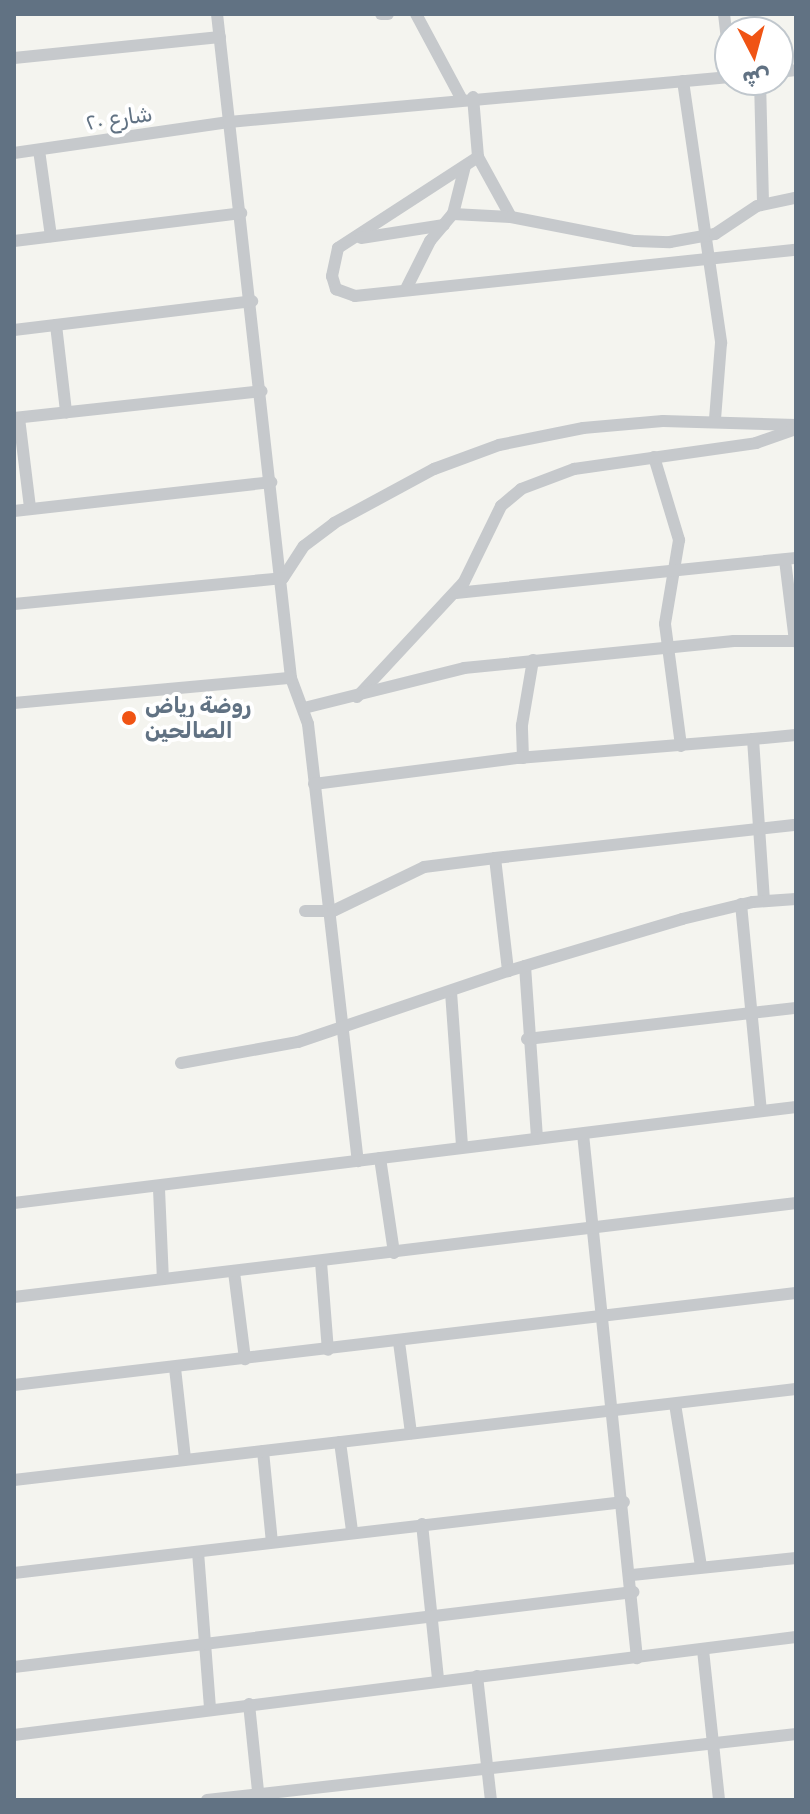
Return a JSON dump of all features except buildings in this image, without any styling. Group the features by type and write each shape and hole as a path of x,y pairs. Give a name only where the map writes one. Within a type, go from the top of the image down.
{"street":[{"path":"217,14 283,578 291,678 304,708 333,911 358,1161"},
{"path":"381,14 388,14"},
{"path":"416,14 467,97 478,157 511,217"},
{"path":"14,58 220,37"},
{"name":"شارع ٢٠","path":"14,153 229,122 467,97 714,78"},
{"path":"683,81 722,352 715,419"},
{"path":"760,96 763,203"},
{"path":"39,150 51,236"},
{"path":"478,157 338,248 332,276 336,289 355,296 796,250"},
{"path":"406,289 453,214 465,166"},
{"path":"453,214 511,217 635,241 706,236 763,203 796,198"},
{"path":"14,241 241,213"},
{"path":"354,239 444,225"},
{"path":"14,330 252,301"},
{"path":"56,325 66,412"},
{"path":"30,508 17,418 262,391"},
{"path":"283,578 304,546 334,523 465,457 583,428 715,419 796,427"},
{"path":"357,697 456,593 501,506 521,489 574,469 756,443 796,427"},
{"path":"654,457 677,531 676,570 665,613 681,746"},
{"path":"14,511 271,482"},
{"path":"304,708 357,697 414,678 533,660 795,641 790,559 456,593"},
{"path":"14,604 283,578"},
{"path":"523,758 522,725 533,660"},
{"path":"14,703 291,678"},
{"path":"314,784 523,758 796,735"},
{"path":"753,739 756,828 764,900"},
{"path":"305,911 333,911 408,871 495,858 796,825"},
{"path":"495,858 508,971"},
{"path":"181,1063 289,1044 345,1028 508,971 741,904 796,899"},
{"path":"741,904 761,1111"},
{"path":"525,966 527,1039 537,1139"},
{"path":"451,992 462,1146"},
{"path":"527,1039 796,1008"},
{"path":"14,1203 159,1189 462,1146 796,1107"},
{"path":"583,1134 632,1575 637,1658"},
{"path":"380,1158 394,1253"},
{"path":"159,1189 163,1279"},
{"path":"14,1297 594,1230 796,1203"},
{"path":"321,1262 328,1350"},
{"path":"234,1272 245,1359"},
{"path":"14,1385 796,1293"},
{"path":"399,1342 411,1433"},
{"path":"175,1368 185,1459"},
{"path":"14,1480 411,1433 614,1413 796,1389"},
{"path":"675,1404 701,1567"},
{"path":"340,1442 352,1531"},
{"path":"263,1451 272,1542"},
{"path":"14,1573 352,1531 624,1502"},
{"path":"422,1524 438,1679"},
{"path":"198,1552 210,1709"},
{"path":"632,1575 796,1558"},
{"path":"14,1667 633,1592"},
{"path":"14,1735 438,1679 796,1637"},
{"path":"703,1650 719,1800"},
{"path":"477,1676 491,1800"},
{"path":"249,1704 259,1797"},
{"path":"207,1800 259,1797 487,1766 715,1745 796,1734"}],"place":[{"name":"روضة رياض الصالحين","path":"129,718"}]}
